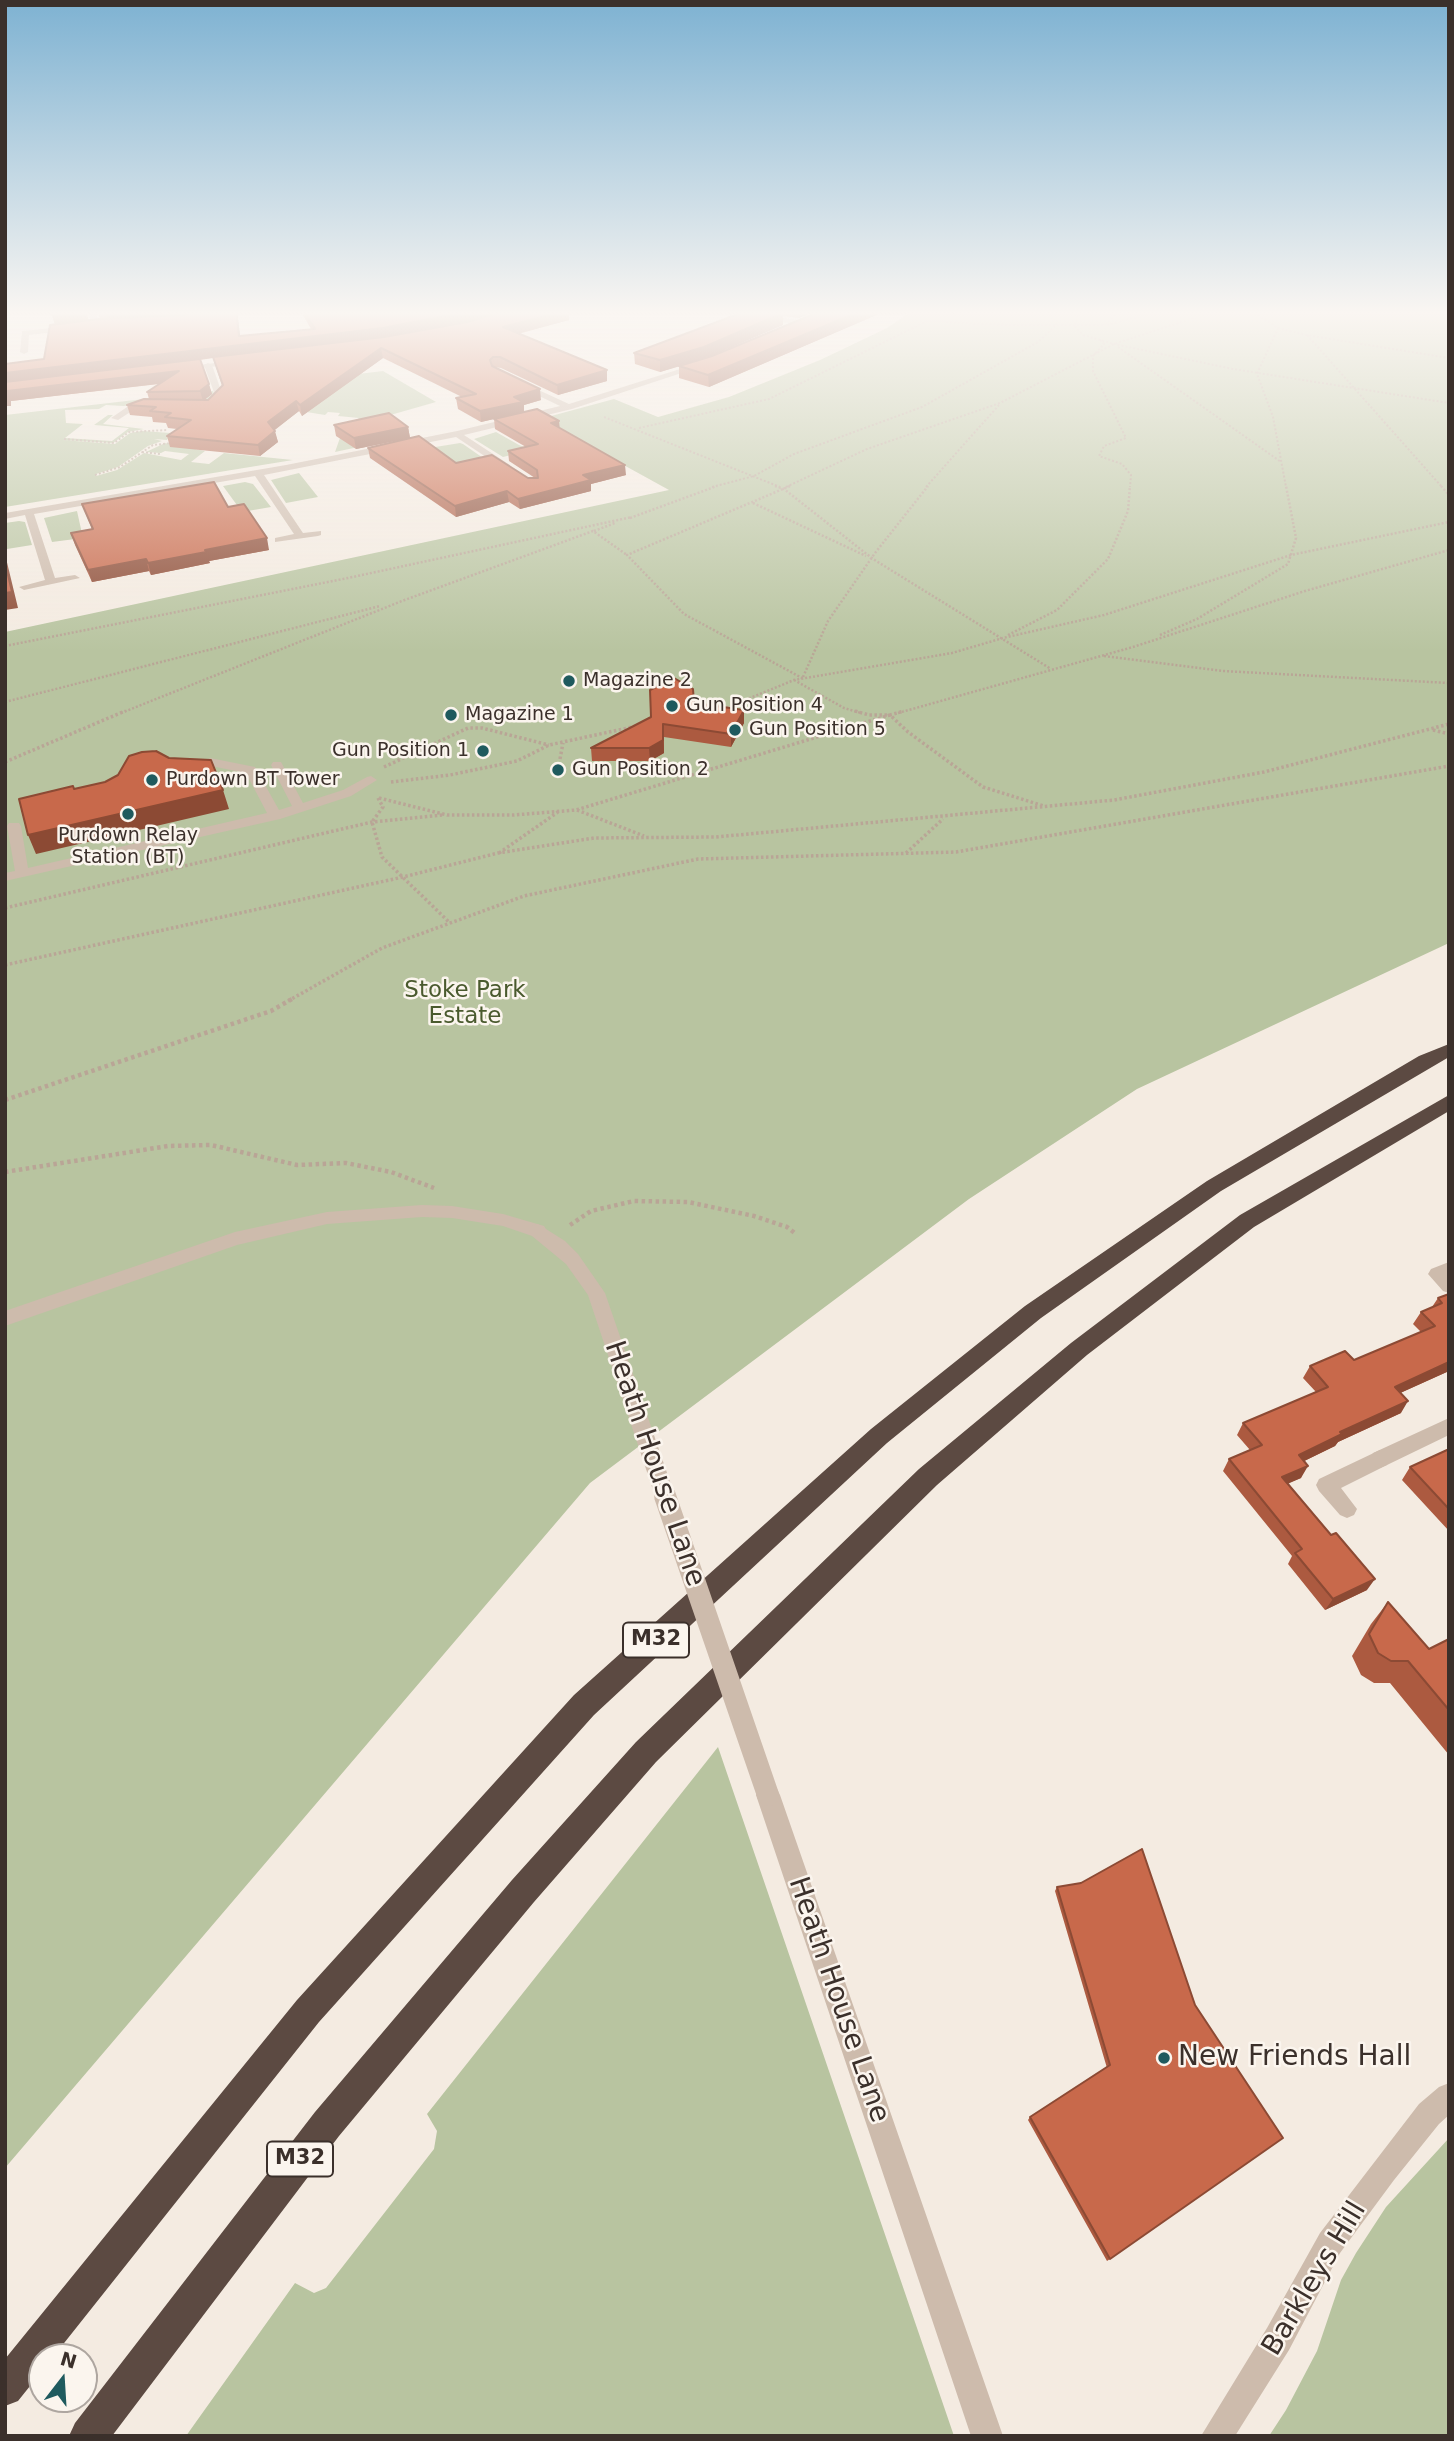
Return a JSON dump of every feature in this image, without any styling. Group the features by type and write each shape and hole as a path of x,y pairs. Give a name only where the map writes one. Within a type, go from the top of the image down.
{"highway":[{"name":"M32","path":"5,2388 308,2011 584,1705 879,1436 1033,1312 1213,1186 1426,1060 1449,1050"},
{"name":"M32","path":"88,2436 327,2124 523,1891 656,1742 928,1477 1079,1349 1247,1221 1449,1102"}],"street":[{"path":"5,516 258,473 501,424"},
{"path":"457,435 512,471"},
{"path":"258,473 300,536"},
{"path":"29,512 51,582"},
{"path":"278,540 318,533"},
{"path":"24,587 75,578"},
{"path":"209,762 251,770 275,816"},
{"path":"277,765 300,808"},
{"path":"5,877 275,816 347,793 371,780"},
{"path":"14,826 22,873"},
{"name":"Heath House Lane","path":"5,1318 235,1239 272,1229 357,1214 452,1212 503,1220 543,1235 572,1259 596,1293 987,2436"},
{"path":"1449,1269 1437,1274 1449,1286"},
{"path":"1347,1509 1326,1485 1449,1426"},
{"name":"Barkleys Hill","path":"1217,2436 1278,2339 1329,2243 1429,2114 1449,2096"}],"path":[{"path":"626,424 784,489 873,559"},
{"path":"638,428 656,424"},
{"path":"5,762 194,682 401,601 733,480 754,476 794,454 876,424"},
{"path":"627,555 753,503 867,449 940,424"},
{"path":"803,678 828,621 918,498 982,424"},
{"path":"1003,638 1058,610 1108,559 1128,511 1131,475 1122,464 1099,456 1104,446 1126,438 1119,424"},
{"path":"1227,424 1281,462"},
{"path":"1133,647 1208,613 1289,564 1296,538 1274,424"},
{"path":"1385,424 1449,495"},
{"path":"135,428 173,432"},
{"path":"155,440 181,444"},
{"path":"96,475 120,467 153,445 167,442"},
{"path":"142,452 160,454"},
{"path":"753,503 873,559 1051,669"},
{"path":"5,646 362,575 632,517"},
{"path":"718,711 794,680 952,653 1003,638 1104,615 1291,555 1449,522"},
{"path":"593,531 627,555 684,614 803,678"},
{"path":"5,908 372,822 447,815 514,815 576,810 890,715 1133,647 1305,591 1449,550"},
{"path":"5,702 401,601"},
{"path":"1102,655 1223,671 1449,683"},
{"path":"794,680 844,708 869,715 890,715 908,732 983,787 1048,807"},
{"path":"5,965 403,877 498,853 594,838 716,837 944,818 1115,800 1264,772 1449,724"},
{"path":"549,745 482,728 468,728 374,771 371,780 394,783 450,775 517,761 549,745 639,726"},
{"path":"1431,729 1449,734"},
{"path":"613,731 622,736"},
{"path":"560,760 562,743"},
{"path":"5,1100 271,1011 382,948 524,896 698,859 956,852 1449,766"},
{"path":"347,793 378,797 447,815"},
{"path":"372,822 383,807 378,797"},
{"path":"576,810 649,838"},
{"path":"498,853 558,811"},
{"path":"905,853 944,818"},
{"path":"372,822 382,857 450,923"},
{"path":"5,1172 168,1146 211,1145 298,1165 346,1163 391,1172 455,1196 452,1212"},
{"path":"543,1235 591,1211 634,1201 688,1202 754,1216 787,1227 796,1234"}],"green space":[{"path":"5,424 83,424 65,438 112,441 129,428 94,425 144,429 128,432 113,443 62,440 115,444 130,433 171,433 167,440 154,439 162,441 148,446 118,467 96,476 117,470 144,453 181,460 189,454 146,452 165,443 205,451 191,462 209,464 224,453 293,460 5,507"},
{"path":"353,424 390,424 410,436 335,452 341,435"},
{"name":"Stoke Park Estate","path":"549,424 1449,424 1449,943 1137,1089 969,1199 590,1483 5,2168 5,632 669,490"},
{"path":"496,432 531,450 503,457 474,439"},
{"path":"460,443 486,460 456,468 429,448"},
{"path":"299,473 318,497 286,503 271,480"},
{"path":"245,482 253,484 271,507 242,512 223,486"},
{"path":"77,511 83,538 52,542 44,518"},
{"path":"25,522 32,545 7,549 5,523"},
{"path":"718,1747 954,2436 186,2436 295,2283 314,2293 326,2288 434,2149 437,2131 427,2114"},
{"path":"1449,2138 1449,2436 1269,2436 1317,2351 1341,2280 1356,2253 1386,2207"}],"building":[{"path":"185,424 269,424 275,431 258,445 167,436"},
{"path":"404,424 408,427 354,438 334,425"},
{"path":"503,424 553,424 625,465 583,475 591,480 518,499 507,491 455,506 368,448 419,436 456,463 492,455 528,478 538,478 537,470 508,451 538,444"},
{"path":"214,482 228,507 244,504 267,538 148,563 146,559 88,570 71,533 93,529 82,504"},
{"path":"5,562 12,592 5,593"},
{"path":"674,678 693,689 694,703 744,710 731,734 663,724 663,740 649,748 591,748 651,717 650,690"},
{"path":"156,751 169,758 211,760 223,790 28,835 19,799 73,786 74,789 105,782 118,775 129,756"},
{"path":"1449,1294 1449,1362 1395,1387 1408,1401 1340,1432 1342,1434 1299,1455 1308,1466 1282,1477 1331,1535 1336,1533 1375,1579 1333,1599 1295,1553 1302,1549 1229,1459 1262,1445 1243,1423 1328,1387 1310,1366 1345,1351 1354,1360 1435,1326 1421,1312 1442,1303 1438,1298"},
{"path":"1449,1451 1449,1509 1410,1467"},
{"path":"1388,1602 1429,1649 1449,1639 1449,1710 1408,1661 1391,1661 1378,1653 1369,1634"},
{"name":"New Friends Hall","path":"1142,1849 1195,2005 1283,2138 1110,2259 1030,2117 1110,2065 1057,1887 1081,1883"}],"place":[{"name":"Magazine 2","path":"569,681"},
{"name":"Gun Position 4","path":"672,706"},
{"name":"Magazine 1","path":"451,715"},
{"name":"Gun Position 5","path":"735,730"},
{"name":"Gun Position 1","path":"483,751"},
{"name":"Gun Position 2","path":"558,770"},
{"name":"Purdown BT Tower","path":"152,780"},
{"name":"Purdown Relay Station (BT)","path":"128,814"},
{"name":"New Friends Hall","path":"1164,2058"}]}
